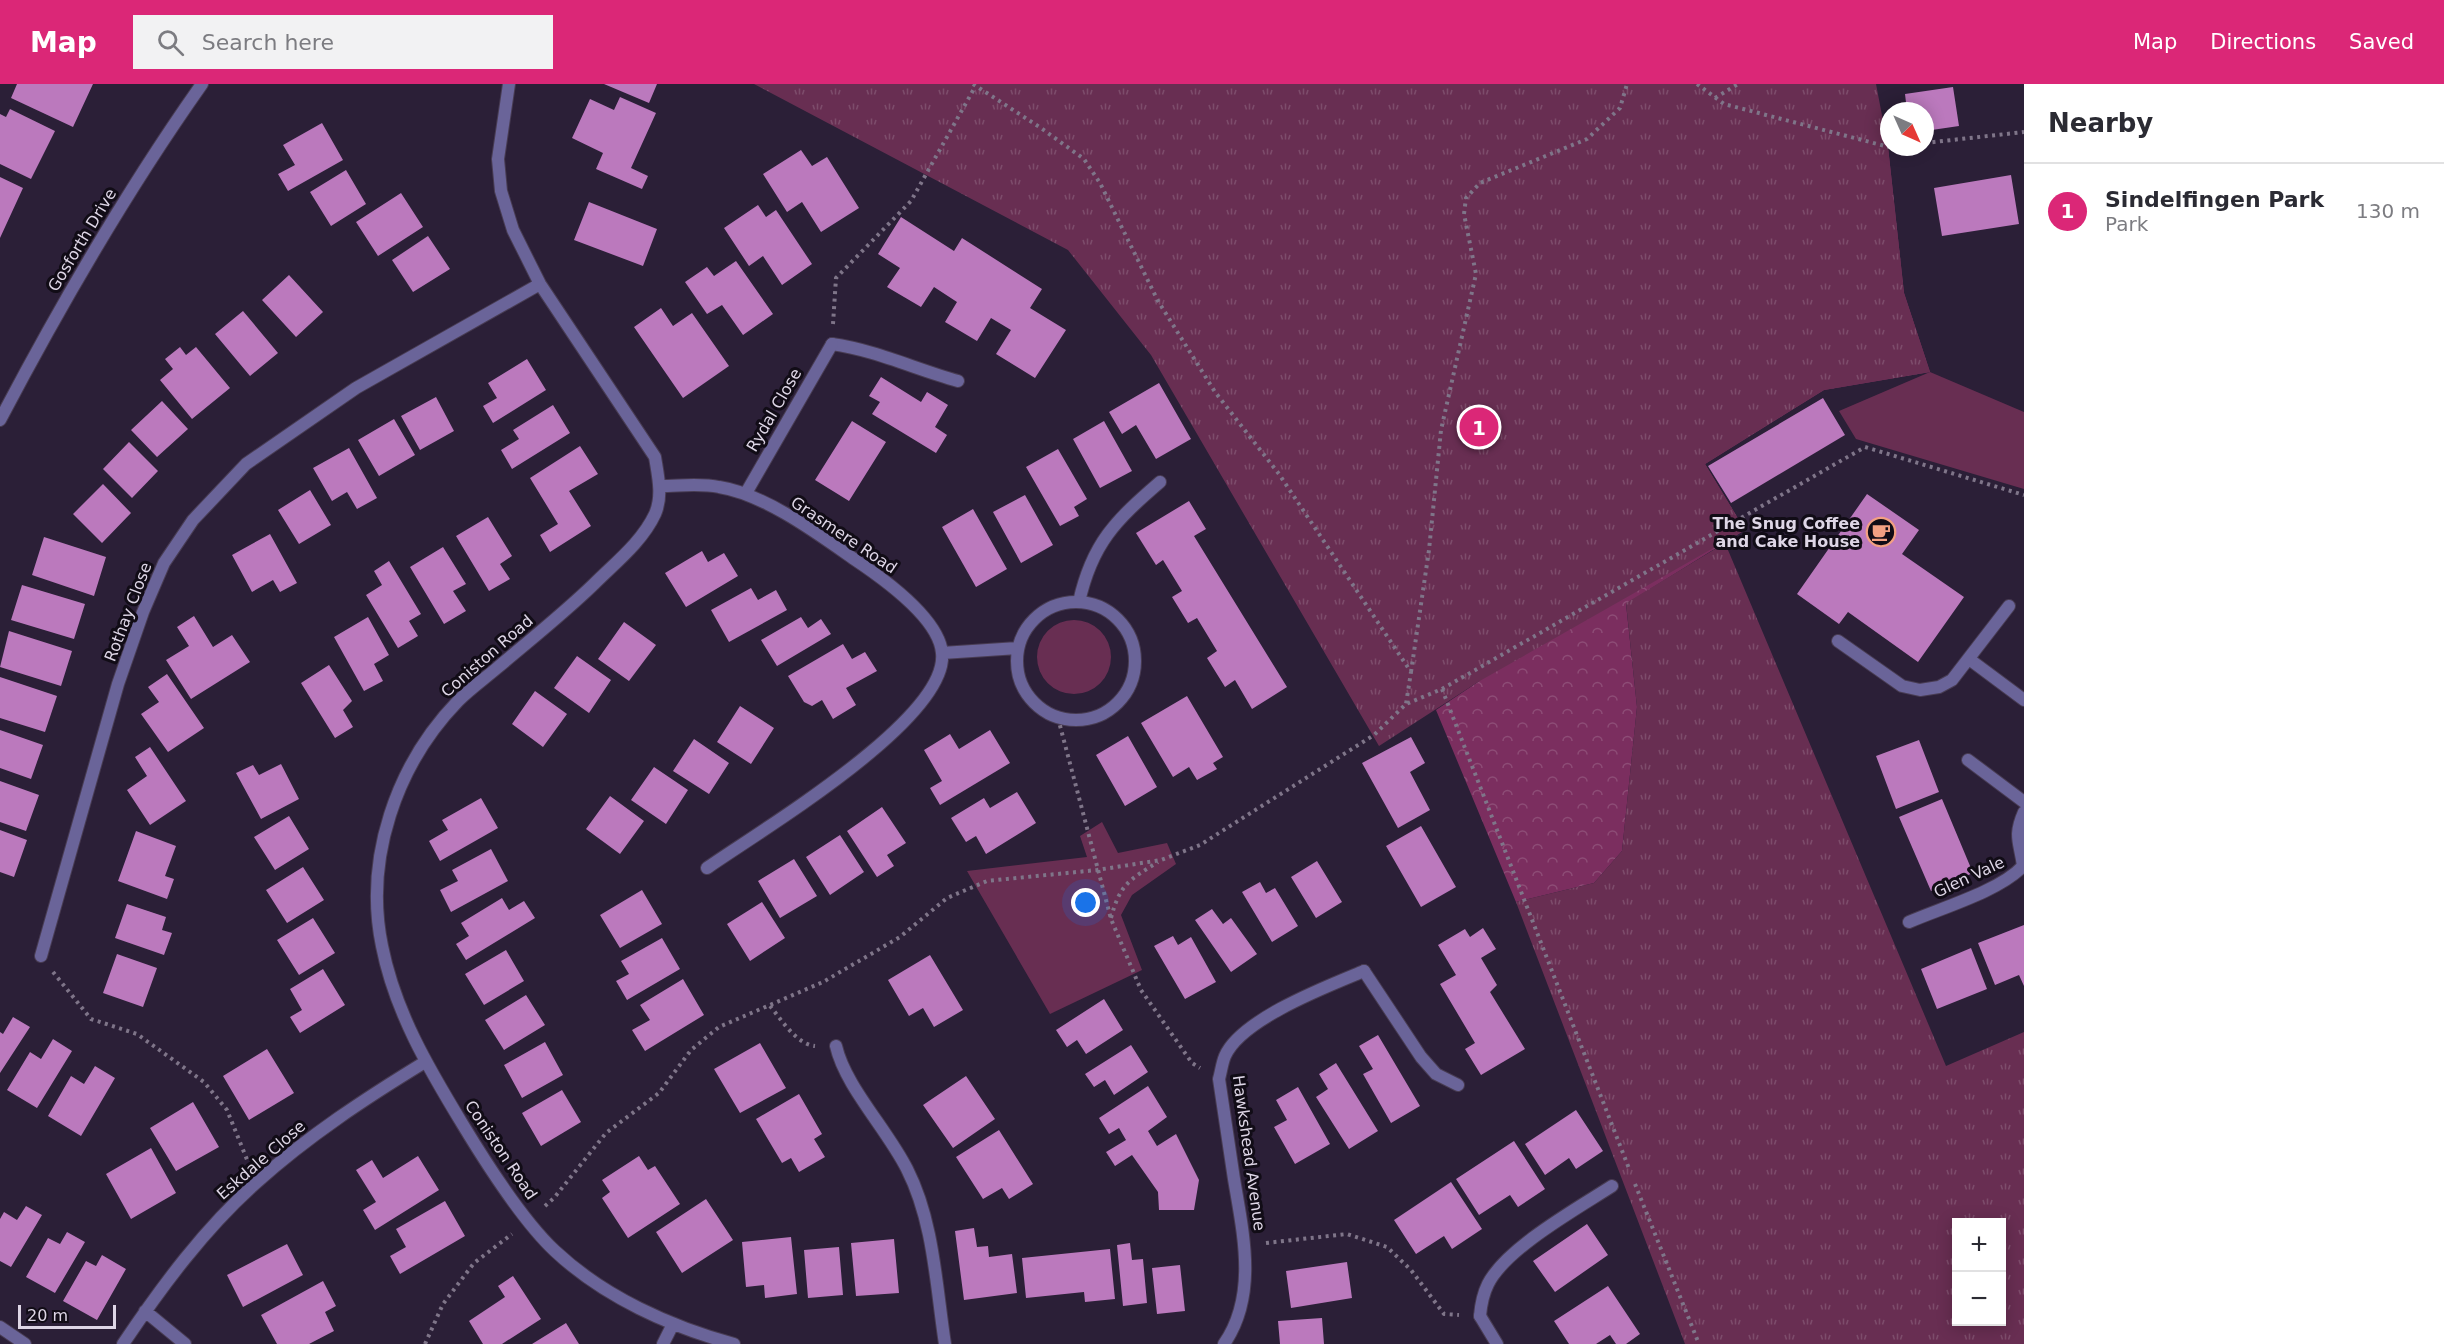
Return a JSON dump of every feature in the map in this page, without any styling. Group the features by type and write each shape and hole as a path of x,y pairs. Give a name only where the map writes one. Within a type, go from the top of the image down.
{"street":[{"name":"Gosforth Drive","path":"0,420 83,268 168,132 202,84"},
{"name":"Coniston Road","path":"509,84 498,159 501,191 513,230 540,284 655,458 660,486 655,514 634,544 570,607 458,700 427,737 408,770 392,808 379,852 376,895 381,946 399,1006 425,1062 472,1140 529,1221 555,1251 590,1278 673,1324 734,1344"},
{"name":"Rothay Close","path":"41,956 118,684 143,612 164,563 194,520 246,464 347,394 540,284"},
{"path":"831,344 876,353 916,370 958,381"},
{"name":"Rydal Close","path":"746,493 831,344"},
{"path":"1079,602 1094,554 1122,515 1160,482"},
{"name":"Grasmere Road","path":"660,486 718,486 746,493 810,529 886,581 924,616 936,636 942,653"},
{"path":"1079,602 1099,606 1116,618 1126,630 1134,649 1134,669 1129,687 1117,703 1100,715 1079,720 1058,718 1038,706 1025,691 1018,672 1018,648 1026,629 1040,614 1059,604 1079,602"},
{"path":"1838,641 1902,686 1920,690 1939,687 1952,680 2009,606"},
{"path":"707,868 862,760 901,726 925,698 939,675 942,653 1018,648"},
{"path":"1969,659 2024,700"},
{"path":"1968,760 2024,802"},
{"name":"Glen Vale","path":"1909,922 1997,885 2016,874 2023,866 2016,840 2024,812"},
{"name":"Hawkshead Avenue","path":"1224,1344 1240,1312 1245,1287 1245,1246 1219,1079 1225,1055 1245,1033 1282,1007 1364,971 1421,1057 1436,1074 1458,1085"},
{"path":"836,1046 845,1072 894,1143 918,1193 927,1228 945,1344"},
{"name":"Eskdale Close","path":"123,1344 145,1311 202,1238 256,1183 313,1136 374,1093 425,1062"},
{"path":"1497,1344 1480,1316 1482,1298 1489,1282 1503,1265 1526,1244 1612,1186"},
{"path":"145,1311 184,1344"},
{"path":"663,1344 673,1324"},
{"path":"0,1327 25,1344"}],"path":[{"path":"1406,704 1429,550 1441,430 1476,274 1464,214 1466,198 1480,183 1587,139 1620,108 1627,84"},
{"path":"1697,84 1725,104 1880,145"},
{"path":"1715,98 1738,84"},
{"path":"831,344 836,278 911,201 974,86 1041,128 1084,159 1100,183 1158,302 1215,392 1279,474 1411,672"},
{"path":"1934,142 2024,132"},
{"path":"1111,919 1117,896 1131,878 1161,861 1200,845 1374,735 1406,704 1442,689 1865,447 2024,495"},
{"path":"1442,689 1699,1344"},
{"path":"1058,718 1111,919 1141,990 1192,1063 1219,1079"},
{"path":"425,1344 443,1304 474,1263 529,1221 554,1198 606,1133 659,1093 691,1050 719,1027 770,1006 842,970 900,937 948,898 987,880 1097,870 1161,861"},
{"path":"41,956 91,1019 137,1034 204,1082 227,1110 256,1183"},
{"path":"770,1006 792,1033 810,1046 836,1046"},
{"path":"1245,1246 1347,1234 1387,1247 1411,1270 1444,1314 1480,1316"}],"green space":[{"path":"754,84 1876,84 1880,105 1880,156 1889,156 1904,293 1930,372 1824,390 1705,464 1745,530 1478,682 1379,746 1151,355 1068,250"},
{"path":"1881,156 1889,156 1904,293 1930,372 1824,390 1705,464 1745,530 1626,604 1637,707 1622,851 1594,883 1516,902 1436,710 1478,682"},
{"path":"1930,372 2024,412 2024,489 1856,439 1839,411"},
{"path":"1725,543 1946,1066 2024,1032 2024,1344 1685,1344 1516,902 1594,883 1622,851 1637,707 1626,603"},
{"path":"1074,620 1088,623 1100,631 1108,643 1111,657 1108,671 1100,683 1088,691 1074,694 1060,691 1048,683 1040,671 1037,657 1040,643 1048,631 1060,623"},
{"path":"1102,822 1118,853 1167,843 1176,864 1132,895 1121,915 1142,970 1050,1014 967,871 1087,857 1080,836"}],"building":[{"path":"17,84 93,84 73,127 11,98"},
{"path":"604,84 657,84 649,103"},
{"path":"1953,87 1959,126 1934,130 1934,102 1906,102 1905,94"},
{"path":"620,97 656,113 631,168 648,176 642,189 596,169 603,153 572,138 590,99 614,110"},
{"path":"10,109 55,131 31,179 0,164 0,114 6,117"},
{"path":"322,123 343,160 288,191 278,174 295,165 283,145"},
{"path":"801,150 812,166 827,157 859,208 821,232 802,202 787,212 763,174"},
{"path":"346,170 366,204 331,226 310,192"},
{"path":"2011,175 2019,224 1942,236 1934,188"},
{"path":"0,177 23,188 0,238"},
{"path":"401,193 423,227 378,256 356,222"},
{"path":"589,202 657,229 643,266 574,240"},
{"path":"758,205 766,217 776,210 812,264 782,285 763,256 749,266 724,228"},
{"path":"901,217 954,251 962,238 1042,289 1030,308 1066,330 1035,378 996,354 1011,330 991,318 977,341 945,322 957,302 934,287 921,307 887,287 900,268 878,254"},
{"path":"428,236 450,269 413,292 392,260"},
{"path":"736,261 773,314 743,335 722,305 707,314 685,282 707,267 714,276"},
{"path":"289,275 323,312 296,337 262,300"},
{"path":"661,308 673,326 692,313 729,366 683,398 634,327"},
{"path":"243,311 278,353 250,376 215,334"},
{"path":"180,347 186,355 196,347 230,388 192,419 160,380 173,369 165,359"},
{"path":"527,359 546,390 493,423 483,406 497,398 488,383"},
{"path":"881,377 921,402 927,392 948,405 935,427 947,435 936,453 872,414 880,402 869,396"},
{"path":"1159,383 1191,439 1156,459 1136,425 1122,434 1109,412"},
{"path":"436,397 454,431 420,450 401,416"},
{"path":"1823,398 1845,435 1731,503 1708,466"},
{"path":"162,401 188,429 157,457 131,430"},
{"path":"553,405 570,433 512,469 501,450 519,439 513,430"},
{"path":"394,419 415,455 379,476 358,440"},
{"path":"852,421 886,442 849,501 815,480"},
{"path":"1104,421 1132,471 1100,488 1073,439"},
{"path":"129,442 158,471 132,498 103,469"},
{"path":"580,446 598,474 569,491 591,526 550,552 540,535 558,524 530,478"},
{"path":"349,448 377,498 357,509 347,492 332,501 313,468"},
{"path":"1058,449 1087,499 1074,507 1079,516 1060,526 1026,467"},
{"path":"103,484 131,513 102,543 73,514"},
{"path":"310,490 331,525 299,544 278,510"},
{"path":"1867,494 1919,530 1902,554 1964,597 1918,662 1848,612 1839,624 1797,594"},
{"path":"1025,495 1053,545 1021,563 993,512"},
{"path":"1189,501 1206,529 1194,536 1287,687 1252,709 1235,680 1225,687 1207,658 1217,651 1197,618 1188,623 1172,597 1182,591 1163,560 1156,565 1136,533"},
{"path":"973,509 1007,569 976,587 942,527"},
{"path":"488,517 512,556 500,564 510,579 489,591 456,536"},
{"path":"270,534 297,583 280,592 273,580 252,592 232,555"},
{"path":"44,537 106,557 94,596 32,575"},
{"path":"443,547 466,584 453,591 466,611 444,624 410,567"},
{"path":"702,551 708,562 724,553 738,576 686,607 665,573"},
{"path":"389,561 421,614 409,621 418,636 398,648 366,595 382,585 374,571"},
{"path":"22,585 85,604 74,639 11,620"},
{"path":"751,588 758,600 776,590 787,610 729,642 711,610"},
{"path":"194,616 213,647 232,635 250,662 191,699 166,660 189,646 177,627"},
{"path":"368,617 389,655 374,664 383,681 364,691 334,637"},
{"path":"801,617 808,628 821,619 831,634 777,666 761,640"},
{"path":"624,622 656,645 629,681 598,659"},
{"path":"9,631 72,651 61,686 0,667"},
{"path":"843,644 852,659 865,652 877,671 846,688 856,705 833,719 822,700 812,706 804,702 788,676"},
{"path":"577,656 611,680 589,713 554,688"},
{"path":"329,665 352,701 343,710 353,727 335,738 301,683"},
{"path":"167,674 204,728 168,752 141,714 159,702 148,687"},
{"path":"0,677 57,696 45,732 0,718"},
{"path":"535,691 567,714 543,747 512,724"},
{"path":"1187,696 1223,757 1213,763 1217,769 1197,780 1189,767 1173,777 1141,723"},
{"path":"740,706 774,728 751,764 717,742"},
{"path":"0,730 43,745 31,779 0,768"},
{"path":"990,730 1010,763 940,805 930,788 942,781 924,750 950,734 959,749"},
{"path":"1128,736 1157,787 1125,806 1096,755"},
{"path":"1411,737 1425,763 1410,772 1430,810 1398,828 1362,763"},
{"path":"694,739 729,763 709,794 673,771"},
{"path":"1919,740 1939,792 1896,809 1876,756"},
{"path":"150,747 186,801 150,825 127,790 147,776 135,757"},
{"path":"281,764 299,799 261,819 236,773 253,765 259,775"},
{"path":"654,767 688,790 666,824 631,800"},
{"path":"0,781 39,795 26,831 0,822"},
{"path":"1017,792 1036,823 986,854 976,836 966,842 951,818 984,798 990,808"},
{"path":"610,796 644,821 620,854 586,829"},
{"path":"481,798 498,828 440,861 429,841 448,830 442,820"},
{"path":"1942,799 1973,873 1931,891 1899,817"},
{"path":"882,807 906,843 887,855 894,866 877,877 847,831"},
{"path":"289,816 309,849 275,870 254,837"},
{"path":"1421,826 1456,887 1421,907 1386,846"},
{"path":"0,830 27,840 14,877 0,872"},
{"path":"136,831 176,846 165,876 174,879 167,899 118,881"},
{"path":"840,835 864,872 830,895 806,857"},
{"path":"491,849 508,881 451,912 440,890 458,881 452,870"},
{"path":"794,859 817,896 780,918 758,881"},
{"path":"1317,861 1342,902 1316,918 1291,877"},
{"path":"303,867 324,900 287,923 266,890"},
{"path":"1260,882 1266,893 1275,888 1298,926 1272,942 1242,892"},
{"path":"642,890 662,924 620,948 600,915"},
{"path":"502,898 509,910 524,901 535,918 466,960 456,944 469,936 461,923"},
{"path":"762,902 785,938 750,961 727,924"},
{"path":"127,904 166,917 162,930 172,933 164,955 115,938"},
{"path":"1212,909 1223,924 1231,918 1257,954 1231,972 1195,920"},
{"path":"313,918 335,953 299,975 277,940"},
{"path":"2024,925 2024,986 2019,975 1995,985 1978,943"},
{"path":"1483,928 1496,949 1481,958 1497,985 1490,992 1525,1049 1481,1075 1465,1049 1475,1043 1440,984 1456,975 1438,945 1465,929 1470,937"},
{"path":"1173,936 1178,945 1191,937 1216,982 1185,999 1154,946"},
{"path":"662,938 680,969 627,1000 616,981 629,974 621,961"},
{"path":"1971,948 1987,989 1937,1009 1921,969"},
{"path":"506,950 524,981 484,1005 465,974"},
{"path":"117,954 157,968 143,1007 103,993"},
{"path":"930,955 963,1010 934,1027 923,1008 909,1016 888,980"},
{"path":"323,969 345,1005 300,1033 290,1017 302,1010 290,989"},
{"path":"683,979 704,1015 645,1051 632,1030 650,1020 640,1005"},
{"path":"526,995 545,1025 504,1050 485,1020"},
{"path":"1104,999 1123,1030 1086,1054 1077,1040 1067,1047 1056,1030"},
{"path":"13,1017 30,1027 0,1073 0,1032 3,1034"},
{"path":"1378,1035 1420,1106 1391,1123 1363,1074 1373,1069 1359,1046"},
{"path":"53,1039 72,1051 37,1108 7,1090 30,1052 41,1059"},
{"path":"545,1042 563,1075 522,1098 504,1065"},
{"path":"760,1043 786,1088 740,1113 714,1069"},
{"path":"1131,1045 1148,1072 1114,1095 1105,1080 1094,1087 1085,1074"},
{"path":"267,1049 294,1093 249,1120 223,1076"},
{"path":"1336,1063 1378,1131 1349,1149 1316,1097 1328,1089 1319,1074"},
{"path":"95,1066 115,1078 81,1136 48,1116 71,1076 84,1084"},
{"path":"966,1076 995,1119 953,1148 923,1105"},
{"path":"1148,1086 1167,1117 1148,1131 1157,1146 1176,1134 1199,1180 1194,1210 1159,1210 1158,1192 1132,1155 1115,1166 1106,1152 1126,1140 1119,1128 1109,1134 1099,1118"},
{"path":"1298,1087 1330,1144 1295,1164 1274,1127 1287,1120 1276,1100"},
{"path":"562,1090 581,1122 541,1146 522,1113"},
{"path":"799,1094 822,1134 814,1139 825,1157 799,1172 791,1158 782,1163 756,1119"},
{"path":"193,1102 219,1147 176,1171 150,1128"},
{"path":"1576,1110 1603,1151 1576,1169 1569,1158 1545,1175 1525,1144"},
{"path":"999,1130 1033,1184 1009,1199 1002,1188 983,1199 956,1157"},
{"path":"1514,1141 1545,1189 1518,1207 1510,1195 1479,1215 1456,1179"},
{"path":"151,1148 176,1193 131,1219 106,1174"},
{"path":"418,1156 439,1190 375,1230 363,1210 376,1202 356,1170 372,1160 383,1178"},
{"path":"639,1156 648,1170 655,1166 680,1204 628,1238 602,1198 610,1192 602,1180"},
{"path":"1451,1182 1482,1229 1452,1249 1444,1236 1416,1254 1394,1220"},
{"path":"706,1199 733,1240 682,1273 656,1232"},
{"path":"445,1201 465,1236 400,1274 390,1256 406,1247 396,1229"},
{"path":"26,1206 42,1215 11,1267 0,1261 0,1219 4,1212 17,1220"},
{"path":"1587,1224 1608,1255 1555,1292 1533,1261"},
{"path":"974,1228 977,1247 988,1246 989,1257 1012,1254 1017,1293 964,1300 955,1231"},
{"path":"67,1232 85,1242 55,1293 26,1277 48,1238 60,1244"},
{"path":"791,1237 797,1294 765,1298 764,1285 746,1287 742,1242"},
{"path":"894,1239 899,1293 856,1296 851,1243"},
{"path":"1130,1243 1132,1260 1143,1259 1147,1303 1123,1306 1117,1245"},
{"path":"287,1244 303,1275 243,1307 227,1275"},
{"path":"839,1247 843,1295 808,1298 804,1250"},
{"path":"1110,1249 1115,1299 1085,1302 1084,1292 1026,1298 1022,1258"},
{"path":"102,1255 126,1269 97,1320 63,1301 86,1261 96,1266"},
{"path":"1347,1262 1352,1298 1291,1308 1286,1271"},
{"path":"1180,1265 1185,1311 1157,1314 1152,1268"},
{"path":"513,1276 541,1319 502,1344 483,1344 469,1321 505,1297 498,1286"},
{"path":"323,1281 336,1306 325,1312 334,1331 309,1344 277,1344 261,1315"},
{"path":"1608,1286 1640,1334 1626,1344 1616,1344 1610,1335 1596,1344 1569,1344 1554,1321"},
{"path":"1322,1318 1324,1344 1280,1344 1278,1321"},
{"path":"566,1323 579,1344 532,1344"}],"place":[{"name":"Sindelfingen Park","path":"1479,427"},
{"name":"The Snug Coffee and Cake House","path":"1881,532"}]}
